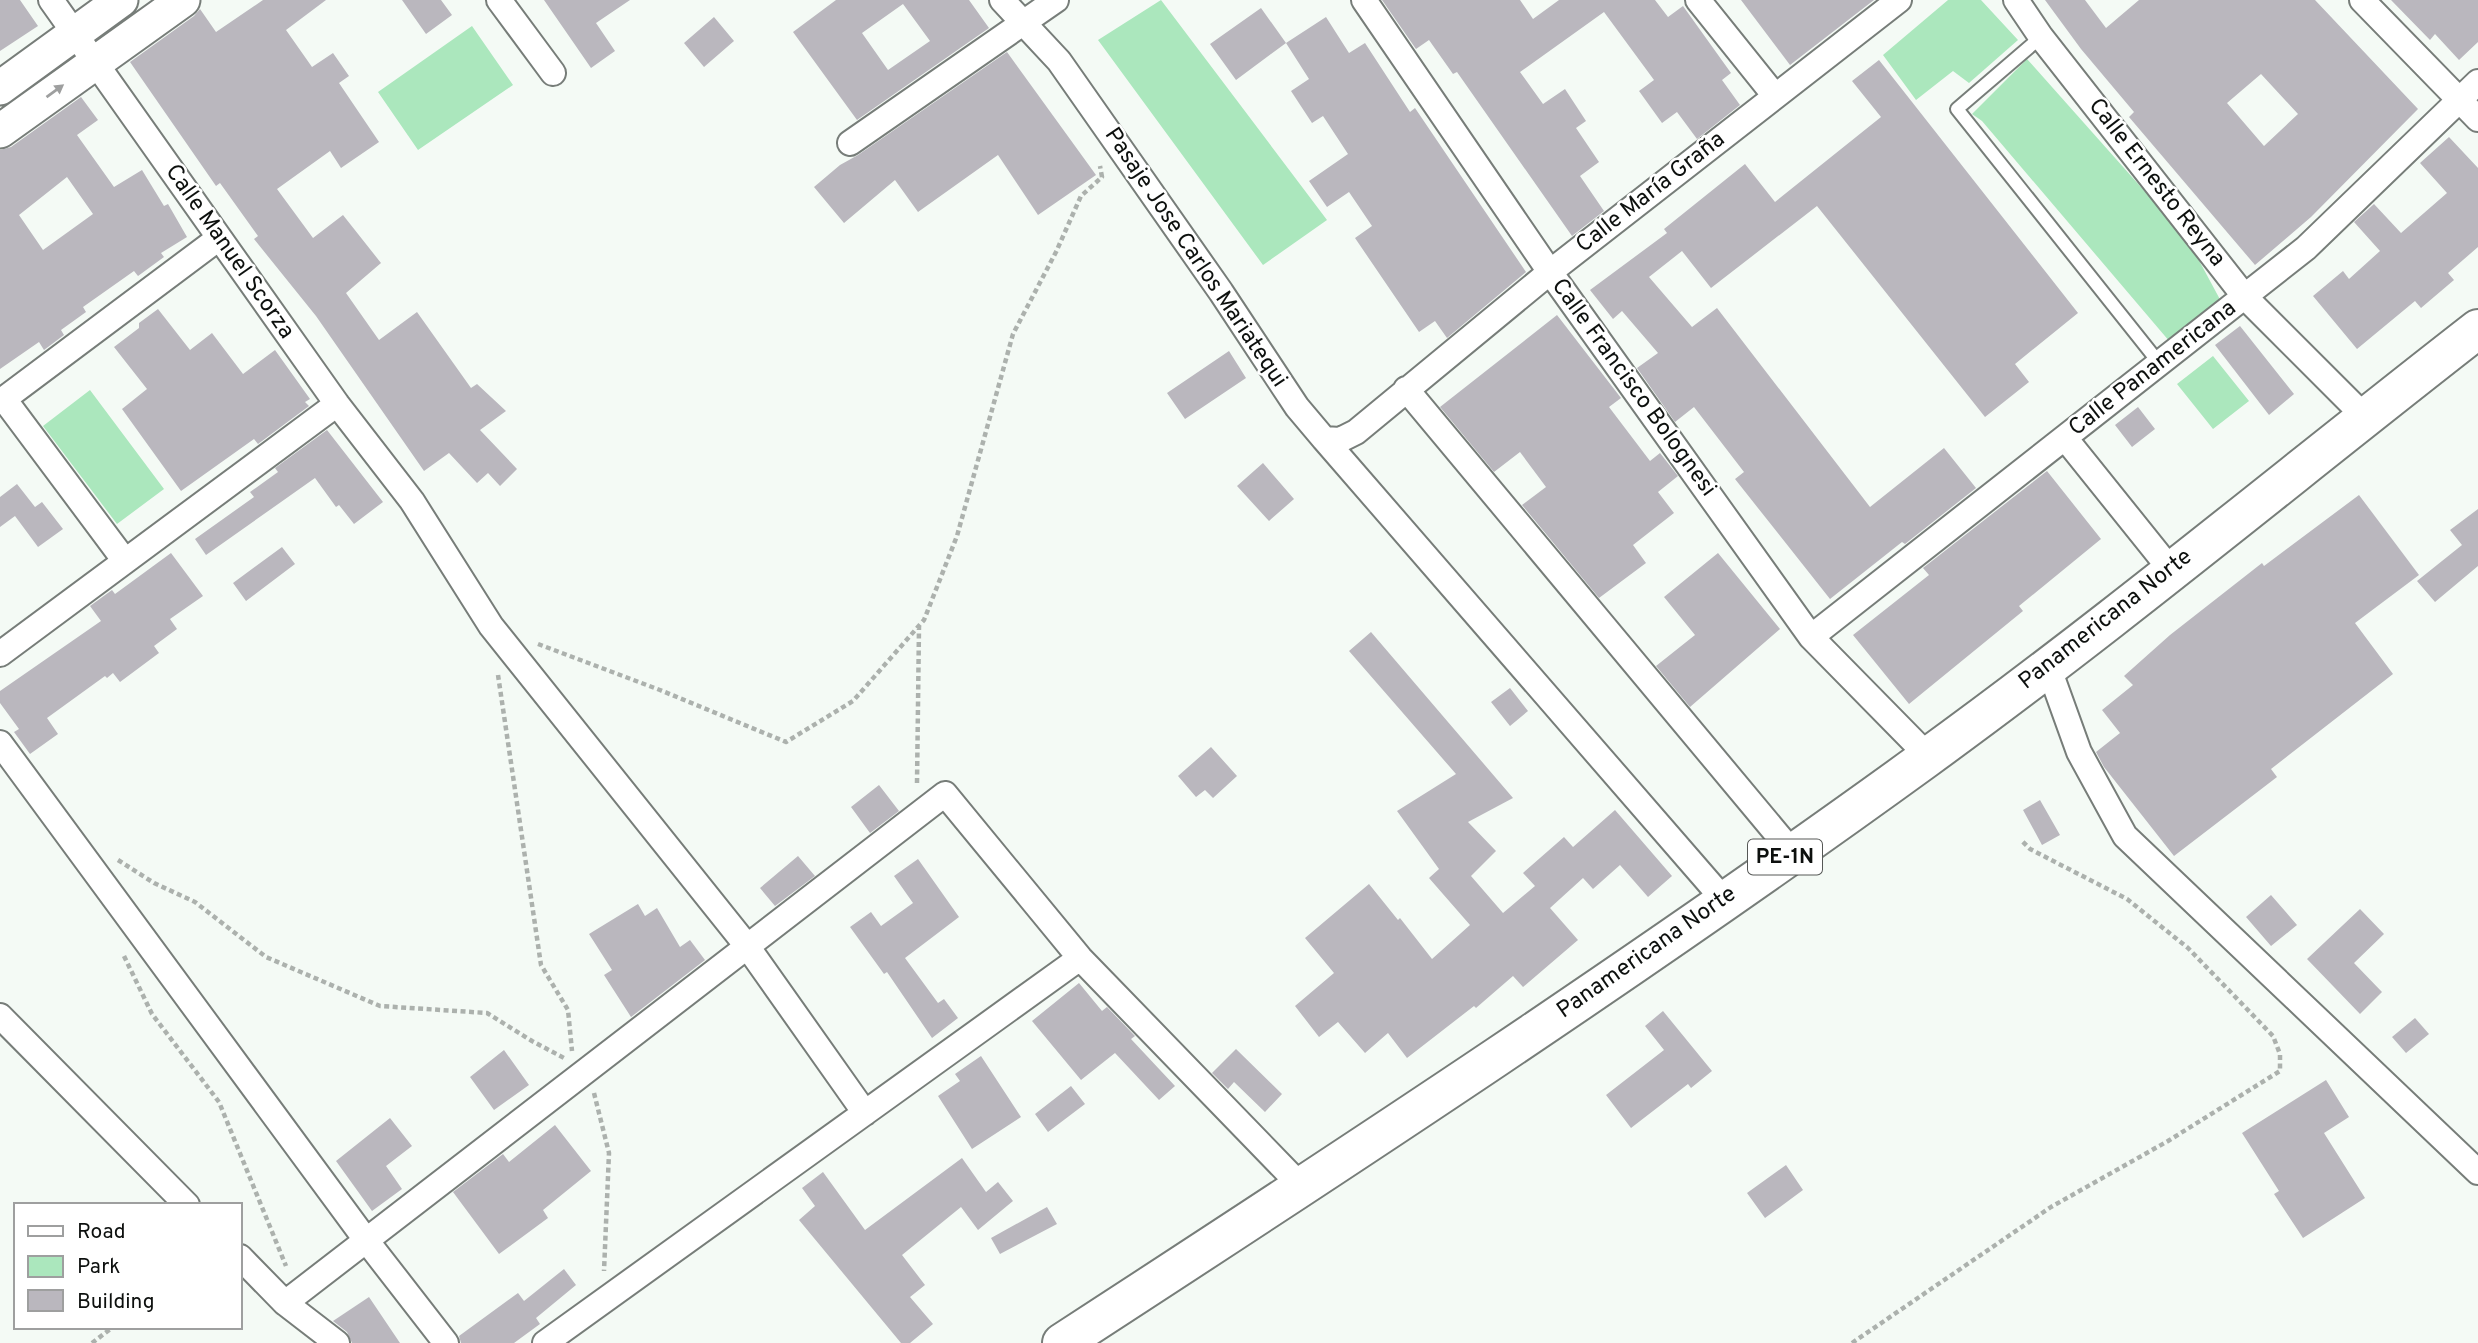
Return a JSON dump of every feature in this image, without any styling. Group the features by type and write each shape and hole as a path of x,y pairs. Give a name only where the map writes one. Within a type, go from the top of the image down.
{"highway":[{"name":"Panamericana Norte","path":"1062,1343 1302,1187 1724,900 1928,756 2048,666 2478,329"}],"street":[{"name":"Calle Manuel Scorza","path":"51,0 337,404 411,501 491,626 747,946 865,1113"},
{"path":"0,88 121,0"},
{"path":"0,131 183,0"},
{"path":"499,0 553,73"},
{"name":"Pasaje Jose Carlos Mariatequi","path":"1002,0 1059,61 1221,292 1297,407 1724,900"},
{"path":"850,144 1056,0"},
{"name":"Calle Francisco Bolognesi","path":"1364,0 1550,272 1811,637 1928,756"},
{"path":"1698,0 1775,96"},
{"name":"Calle María Graña","path":"1406,389 1550,272 1899,0"},
{"name":"Calle Ernesto Reyna","path":"2016,0 2041,37 2245,297 2365,417"},
{"path":"2362,0 2478,120"},
{"name":"Calle Panamericana","path":"1811,637 2306,248 2478,82"},
{"path":"125,561 2,400 219,238"},
{"path":"1324,439 1340,440 1356,432 1406,389 1792,852"},
{"path":"0,653 337,404"},
{"path":"2065,438 2171,570"},
{"path":"2048,666 2079,752 2125,836 2478,1172"},
{"path":"0,743 366,1240 446,1343"},
{"path":"291,1298 945,794 1080,958 1302,1187"},
{"path":"545,1343 1080,958"},
{"path":"0,1016 185,1203"},
{"path":"242,1260 291,1298 337,1343"}],"lane":[{"path":"2041,37 1957,109 2160,364"}],"path":[{"path":"112,856 154,883 195,902 266,957 380,1006 487,1013 573,1062 568,1010 541,965 491,626 660,690 786,742 853,701 925,620 957,536 1013,334 1056,253 1081,196 1102,177 1100,164"},
{"path":"907,824 917,787 919,626"},
{"path":"1852,1343 2051,1208 2168,1141 2280,1071 2280,1054 2273,1036 2188,948 2127,899 2030,849 2022,841"},
{"path":"122,954 152,1014 219,1102 291,1298"},
{"path":"588,1069 609,1153 602,1302"},
{"path":"92,1343 110,1329"}],"green space":[{"path":"1161,0 1327,220 1263,265 1098,40"},
{"path":"1948,0 1981,0 2018,40 1969,83 1953,71 1916,100 1883,55"},
{"path":"472,26 513,85 418,150 378,92"},
{"path":"2027,59 2188,240 2223,305 2170,342 1982,121 1972,114"},
{"path":"2213,356 2249,401 2213,429 2177,384"},
{"path":"90,390 164,489 117,524 43,426"}],"building":[{"path":"0,0 20,0 38,26 0,51"},
{"path":"263,0 326,0 286,30 312,67 333,53 349,76 339,83 379,142 341,168 330,151 277,189 313,238 343,215 381,263 346,293 379,340 417,312 471,388 477,384 506,411 480,430 517,469 500,486 488,473 477,483 449,453 424,471 316,316 254,239 258,236 220,183 216,186 130,62 200,9 216,32"},
{"path":"402,0 441,0 452,15 426,34"},
{"path":"544,0 630,0 596,23 615,51 591,68"},
{"path":"836,0 969,0 989,28 857,120 793,32","holes":["903,4 930,41 888,70 862,33"]},
{"path":"1382,0 1520,0 1533,19 1559,0 1655,0 1668,17 1683,6 1731,73 1722,80 1740,105 1697,139 1677,112 1662,123 1639,91 1654,80 1604,12 1520,72 1543,104 1565,89 1586,121 1576,128 1599,162 1580,176 1604,211 1572,236 1457,72 1453,74 1429,40 1416,49"},
{"path":"1741,0 1874,0 1790,65"},
{"path":"2045,0 2085,0 2106,28 2139,0 2315,0 2418,109 2311,217 2255,265 2129,117 2134,112 2081,49","holes":["2261,74 2298,114 2264,146 2227,103"]},
{"path":"2391,0 2478,0 2478,42 2459,60 2435,34 2430,40"},
{"path":"1261,8 1286,43 1236,80 1210,44"},
{"path":"714,17 734,41 704,67 684,43"},
{"path":"1326,17 1349,53 1365,43 1410,112 1415,108 1526,272 1447,338 1435,321 1419,332 1355,238 1372,226 1349,192 1327,207 1309,181 1348,154 1323,116 1312,123 1291,91 1309,79 1286,43"},
{"path":"1007,52 1096,175 1038,215 998,155 918,212 895,180 844,223 814,187 840,165"},
{"path":"1879,60 2078,313 2015,364 2029,382 1985,417 1817,206 1711,288 1682,251 1649,277 1692,327 1717,308 1870,507 1944,448 1976,488 1830,599 1735,479 1744,472 1694,407 1675,422 1637,368 1658,353 1622,311 1613,319 1590,290 1667,233 1664,229 1745,164 1775,202 1881,117 1852,81"},
{"path":"81,97 98,120 77,135 114,187 142,170 164,206 168,204 187,237 161,253 164,257 138,276 134,271 83,307 86,312 61,330 64,335 44,350 39,342 0,369 0,150 11,147","holes":["67,177 93,214 43,250 19,215"]},
{"path":"2449,137 2478,168 2478,247 2448,273 2454,280 2421,308 2415,301 2357,349 2313,296 2343,271 2349,279 2380,251 2354,222 2374,204 2401,233 2447,193 2420,163"},
{"path":"158,309 190,350 212,333 243,374 275,350 310,399 305,402 309,406 258,444 254,439 181,491 122,409 147,389 114,347"},
{"path":"1557,315 1621,398 1609,407 1650,461 1660,453 1678,476 1658,492 1674,513 1633,545 1646,563 1599,598 1522,505 1546,487 1520,452 1494,472 1440,407"},
{"path":"2240,326 2294,394 2269,415 2215,345"},
{"path":"1229,351 1246,378 1185,419 1167,393"},
{"path":"2138,407 2155,429 2132,447 2115,425"},
{"path":"327,430 383,502 354,524 339,505 336,507 315,478 206,555 195,539 254,497 250,492 278,472 275,468"},
{"path":"1263,463 1294,499 1269,521 1237,486"},
{"path":"2047,471 2101,539 2019,606 2023,611 1909,704 1853,635 1929,575 1923,568"},
{"path":"17,484 35,507 42,502 63,529 38,547 15,516 0,527 0,497"},
{"path":"2359,495 2419,575 2355,623 2393,674 2271,769 2277,777 2174,856 2104,767 2096,752 2120,733 2102,710 2133,685 2124,676 2170,635 2262,563 2264,566"},
{"path":"2478,509 2478,566 2435,602 2417,581 2462,545 2450,530"},
{"path":"282,547 295,564 246,601 233,583"},
{"path":"171,553 203,596 170,619 177,629 154,646 159,653 120,682 113,673 107,678 105,676 47,718 58,734 30,754 14,732 19,729 0,703 0,691 101,621 90,606 112,590 115,594"},
{"path":"1718,553 1780,629 1690,707 1656,666 1695,635 1664,597"},
{"path":"1371,632 1513,798 1468,822 1496,851 1471,876 1503,913 1535,886 1523,873 1564,837 1573,847 1615,810 1672,876 1648,897 1620,865 1593,889 1583,878 1550,908 1578,940 1523,987 1513,976 1476,1008 1474,1006 1407,1058 1388,1033 1365,1053 1338,1022 1319,1037 1295,1006 1334,973 1305,938 1369,884 1432,959 1470,925 1429,878 1439,869 1397,811 1456,774 1349,651"},
{"path":"1510,688 1528,711 1510,726 1491,702"},
{"path":"1211,747 1237,776 1213,798 1205,790 1196,797 1178,776"},
{"path":"879,785 899,811 870,833 851,807"},
{"path":"2040,800 2060,835 2042,845 2023,810"},
{"path":"798,856 815,876 775,906 760,888"},
{"path":"918,859 959,917 905,958 938,1003 944,999 958,1018 932,1038 887,972 884,974 850,927 871,912 881,926 913,903 894,876"},
{"path":"2271,895 2297,925 2271,946 2246,917"},
{"path":"638,904 645,916 657,908 680,947 690,940 705,960 631,1017 604,975 612,970 589,934"},
{"path":"2360,909 2384,934 2354,963 2382,992 2360,1014 2307,959"},
{"path":"1079,983 1102,1011 1107,1007 1135,1036 1131,1039 1175,1086 1159,1100 1115,1053 1081,1080 1032,1021"},
{"path":"1663,1011 1712,1071 1691,1088 1688,1084 1631,1128 1606,1095 1664,1050 1645,1026"},
{"path":"2415,1018 2429,1034 2406,1053 2392,1037"},
{"path":"1236,1049 1282,1094 1265,1112 1234,1082 1228,1089 1212,1073"},
{"path":"504,1050 529,1085 494,1110 470,1077"},
{"path":"981,1056 1021,1117 972,1149 938,1096 960,1081 955,1074"},
{"path":"2326,1080 2349,1117 2324,1133 2365,1198 2303,1238 2274,1194 2279,1191 2242,1133"},
{"path":"1071,1086 1085,1104 1048,1132 1035,1114"},
{"path":"390,1118 412,1146 386,1166 402,1189 372,1211 336,1161"},
{"path":"555,1125 591,1171 543,1210 548,1218 499,1254 453,1192 503,1154 509,1162"},
{"path":"962,1158 986,1192 998,1182 1013,1201 978,1230 961,1207 902,1255 925,1285 910,1297 933,1324 910,1343 901,1343 799,1220 815,1206 802,1188 823,1172 865,1230"},
{"path":"1786,1165 1803,1190 1765,1218 1747,1193"},
{"path":"1047,1207 1057,1224 1000,1254 991,1238"},
{"path":"564,1269 576,1285 536,1318 540,1324 514,1343 461,1343 459,1336 518,1293 524,1301"},
{"path":"369,1297 400,1343 352,1343 347,1332 333,1321"}]}
